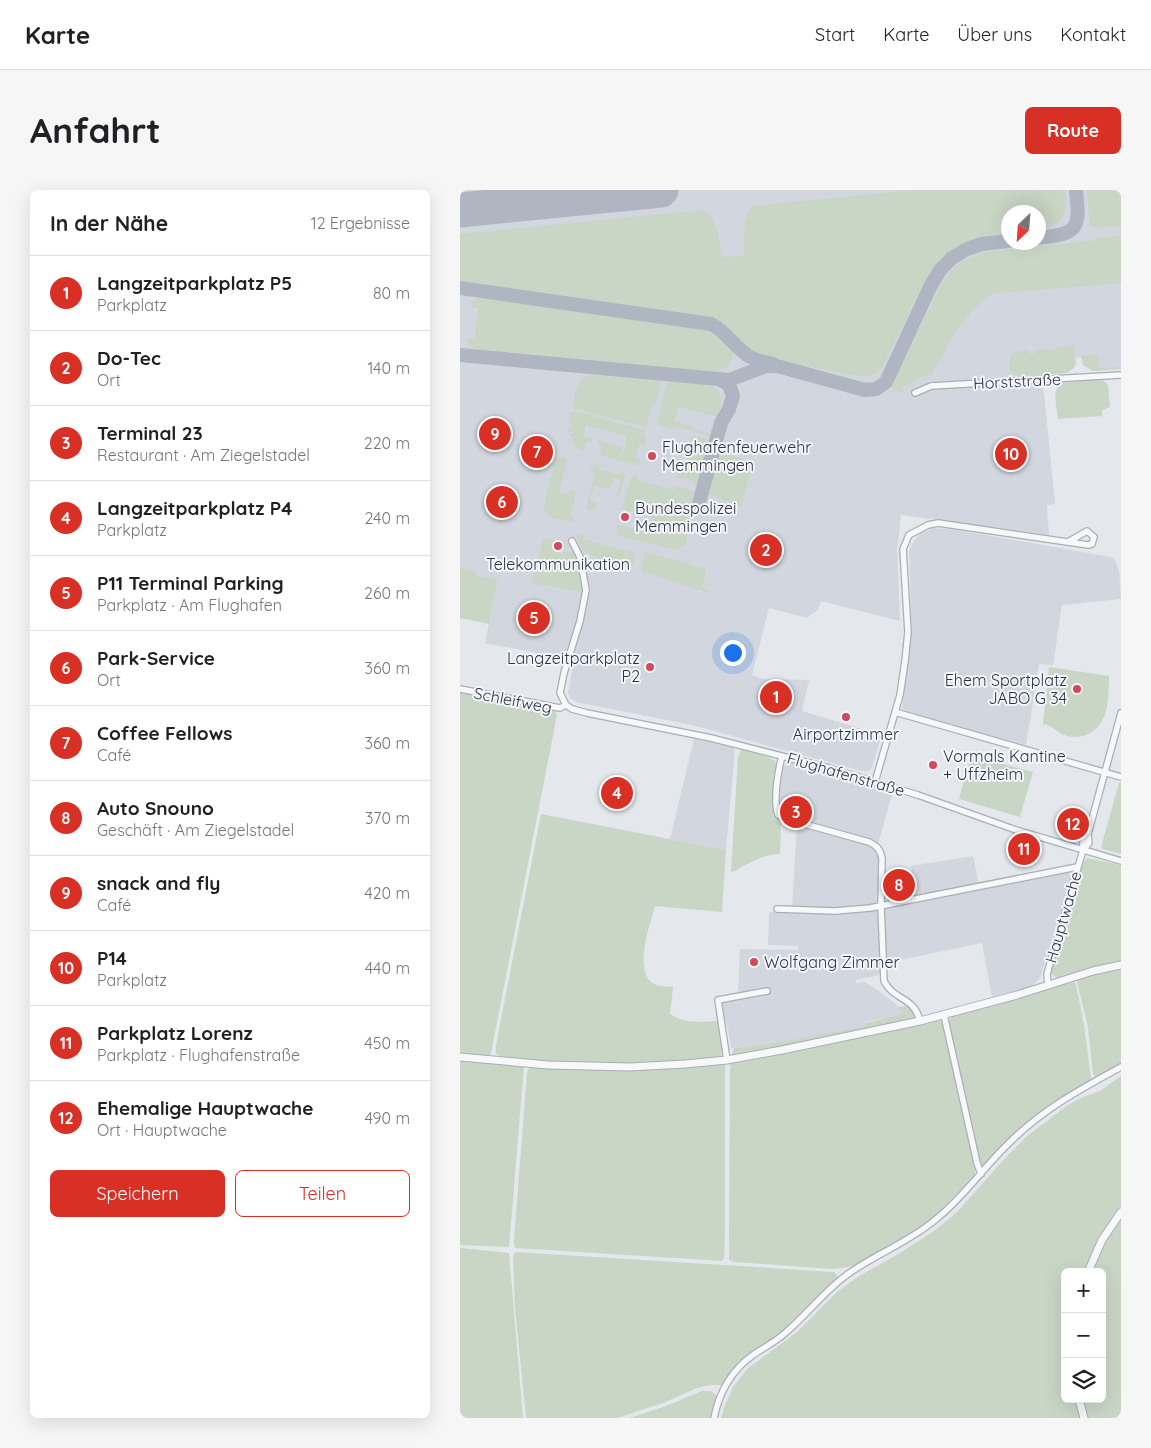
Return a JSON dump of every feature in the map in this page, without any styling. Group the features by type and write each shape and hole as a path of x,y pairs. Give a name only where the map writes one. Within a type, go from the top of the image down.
{"street":[{"name":"Horststraße","path":"915,393 931,386 1121,375"},
{"path":"876,782 902,683 907,646 907,605 903,549 909,535 928,525 938,523 1068,542"},
{"path":"566,705 560,693 562,680 580,621 586,590 580,557 572,541"},
{"name":"Schleifweg","path":"460,689 560,708 566,705"},
{"name":"Flughafenstraße","path":"566,705 572,709 587,713 711,738 876,782 998,824 1121,861"},
{"path":"895,712 1121,777"},
{"name":"Hauptwache","path":"1048,985 1047,974 1083,850 1083,841 1088,834 1121,713"},
{"path":"782,756 776,809 778,815 862,840 877,847 882,858 881,906 884,981 893,993 911,1004 916,1010 920,1021"},
{"path":"777,909 835,911 881,906 1077,867"},
{"path":"460,1057 548,1065 622,1066 685,1064 727,1060 920,1021 1048,985 1093,970 1121,966"},
{"path":"727,1060 718,1000 767,991"},
{"path":"944,1015 981,1174"},
{"path":"714,1418 724,1388 744,1362 785,1333 844,1276 934,1222 963,1195 1008,1144 1039,1117 1070,1095 1121,1067"},
{"path":"1090,1268 1102,1240 1121,1212"},
{"path":"1080,1403 1084,1418"}],"shaded area":[{"path":"460,190 1121,190 1121,368 1097,370 1095,356 1074,358 1042,374 1055,504 1047,505 1049,535 901,515 897,550 900,621 821,601 818,609 807,618 769,608 752,675 763,679 809,680 802,711 882,735 869,771 862,771 692,725 576,702 570,698 568,692 574,661 485,643 498,579 460,572"},
{"path":"934,528 957,530 1111,557 1119,570 1121,599 1062,605 1053,665 1039,664 1026,745 908,713 902,708 912,634 909,551 920,534"},
{"path":"694,739 733,747 735,750 726,850 670,839"},
{"path":"787,763 793,763 893,791 878,844 780,814 781,772"},
{"path":"797,825 861,842 877,850 880,859 878,898 876,903 868,906 840,909 792,908"},
{"path":"973,856 979,885 890,901 884,895 884,878 912,873 911,866"},
{"path":"1064,872 1070,874 1071,879 1040,978 1031,987 992,997 982,943 885,963 883,908"},
{"path":"876,910 879,912 880,973 879,975 856,980 856,983 865,982 879,991 896,1004 901,1012 899,1015 865,1022 865,1026 835,1032 731,1048 728,1028 722,1018 721,1004 727,1000 769,993 768,989 738,995 740,949 798,950 798,946 768,945 769,912 839,913"}],"green space":[{"path":"915,190 1065,190 1066,198 1063,217 1054,225 1046,227 1046,205 1001,205 1001,234 962,244 943,257 927,277 882,368 877,373 868,376 856,376 801,365 749,351 720,322 707,317 460,282 460,234 703,210 708,213 715,224 722,257 744,256 746,216 753,206"},
{"path":"1086,190 1121,190 1121,226 1095,228 1090,225"},
{"path":"1121,236 1121,283 992,294 972,311 964,321 932,375 924,376 902,387 903,393 894,390 892,385 939,288 950,272 961,262 985,252 1046,250 1046,246 1090,241 1096,238"},
{"path":"481,296 693,327 717,338 734,355 726,368 716,372 474,349 469,344 467,338 475,338 478,308 470,307 472,302"},
{"path":"1074,345 1076,364 1067,373 1019,377 1010,368 1010,356 1017,351 1029,350 1029,353 1035,353 1035,350 1048,348 1049,351 1055,351 1055,348"},
{"path":"1098,354 1099,368 1121,367 1121,369 1093,371 1083,365 1081,356"},
{"path":"589,375 661,381 656,404 652,404 646,427 572,408 575,393 581,380"},
{"path":"1103,380 1108,385 1110,407 1102,410 1102,416 1058,419 1056,394 1062,382"},
{"path":"669,381 709,385 719,391 722,401 718,417 678,407 674,421 692,426 692,429 713,435 712,437 678,427 671,429 657,424 665,387"},
{"path":"575,411 645,430 643,435 647,437 645,446 639,445 635,458 641,460 639,466 620,461 627,446 626,436 586,425 583,436 592,439 592,441 586,443 583,451 577,448 572,439 575,436 571,437 572,431 569,433 566,428 572,428 573,425 568,422 570,413"},
{"path":"692,435 710,441 700,482 695,485 693,485 693,481 678,477 682,462 685,462"},
{"path":"597,440 623,448 619,461 600,455 601,447"},
{"path":"718,452 747,460 753,464 741,507 707,493"},
{"path":"559,456 568,459 559,492 568,494 570,490 576,492 571,515 574,516 573,522 551,517 543,508 556,459"},
{"path":"597,464 600,465 599,469 620,475 622,471 625,477 619,497 616,496 621,480 614,479 610,490 594,486 590,501 597,503 596,509 590,511 586,509 595,473 590,471 591,467"},
{"path":"634,475 637,476 637,480 674,490 676,486 688,489 698,497 685,545 677,550 616,535 618,525 648,532 652,517 622,509 630,479"},
{"path":"577,534 583,536 583,539 634,553 634,563 629,567 605,561 589,554 583,549"},
{"path":"543,539 558,541 572,547 566,547 561,543 561,545 557,544 555,548 560,550 559,553 561,554 564,551 575,552 584,585 583,592 531,583"},
{"path":"645,552 704,568 706,572 702,588 710,590 709,593 641,571"},
{"path":"460,568 475,572 476,569 476,575 498,579 489,624 460,618"},
{"name":"Ehem Sportplatz JABO G 34","path":"1049,667 1109,676 1105,716 1097,728 1090,733 1070,737 1043,724"},
{"path":"460,691 554,710 557,715 491,1053 488,1057 460,1054"},
{"path":"741,749 775,761 777,767 773,815 781,823 780,854 762,857 731,872 738,757"},
{"path":"971,755 1033,772 1020,817 959,799"},
{"path":"1121,782 1121,854 1101,847 1119,783"},
{"path":"541,814 726,850 722,912 655,906 644,949 645,972 649,980 659,986 673,987 670,1014 687,1021 718,1021 722,1044 721,1057 643,1063 567,1063 509,1058 496,1054 496,1045"},
{"path":"1087,858 1121,865 1121,965 1057,978 1051,973 1051,969 1081,866"},
{"path":"1121,968 1121,1065 1096,1077 1093,1074 1088,1027 1076,978"},
{"path":"1074,978 1082,1016 1091,1080 1073,1090 1034,1118 982,1166 979,1162 948,1022 953,1015"},
{"path":"907,1006 915,1014 914,1020 736,1056 732,1054 734,1048 791,1040 865,1026 865,1023 899,1015 901,1012 898,1007"},
{"path":"935,1020 942,1021 943,1024 975,1163 975,1175 945,1208 912,1233 854,1266 833,1269 734,1262 729,1260 730,1063 732,1061"},
{"path":"460,1059 524,1066 509,1247 460,1245"},
{"path":"725,1063 725,1231 724,1258 722,1261 515,1248 527,1073 530,1066"},
{"path":"1121,1076 1121,1207 1101,1238 1085,1268 1061,1268 1061,1403 1076,1403 1080,1418 721,1418 733,1387 747,1369 797,1332 838,1291 859,1276 934,1231 957,1212 1027,1136 1068,1105 1100,1091"},
{"path":"1121,1217 1121,1418 1088,1418 1084,1403 1106,1403 1106,1268 1094,1268 1105,1243"},
{"path":"460,1248 509,1253 523,1418 460,1418"},
{"path":"515,1252 834,1272 838,1277 781,1333 744,1358 722,1385 697,1388 663,1403 617,1418 526,1418 515,1308 513,1256"},
{"path":"702,1391 711,1391 717,1396 711,1418 629,1418 666,1406"}],"taxiway":[{"path":"1046,237 1062,234 1074,227 1078,213 1076,190"},
{"path":"460,355 729,380 766,366 777,366 865,390 876,389 886,382 931,285 941,269 952,258 967,249 982,244 1001,242"},
{"path":"460,288 711,324 722,331 740,350 750,357 773,364"},
{"path":"699,503 721,423 729,409 733,396 729,385 721,380"}],"runway":[{"path":"460,210 661,190"}],"place":[{"name":"snack and fly","path":"495,434"},
{"name":"Coffee Fellows","path":"537,452"},
{"name":"P14","path":"1011,454"},
{"name":"Flughafenfeuerwehr Memmingen","path":"652,456"},
{"name":"Park-Service","path":"502,502"},
{"name":"Bundespolizei Memmingen","path":"625,517"},
{"name":"Telekommunikation","path":"558,546"},
{"name":"Do-Tec","path":"766,550"},
{"name":"P11 Terminal Parking","path":"534,618"},
{"name":"Langzeitparkplatz P2","path":"650,667"},
{"name":"Ehem Sportplatz JABO G 34","path":"1077,689"},
{"name":"Langzeitparkplatz P5","path":"776,697"},
{"name":"Airportzimmer","path":"846,717"},
{"name":"Vormals Kantine + Uffzheim","path":"933,765"},
{"name":"Langzeitparkplatz P4","path":"617,793"},
{"name":"Terminal 23","path":"796,812"},
{"name":"Ehemalige Hauptwache","path":"1073,824"},
{"name":"Parkplatz Lorenz","path":"1024,849"},
{"name":"Auto Snouno","path":"899,885"},
{"name":"Wolfgang Zimmer","path":"754,962"}]}
